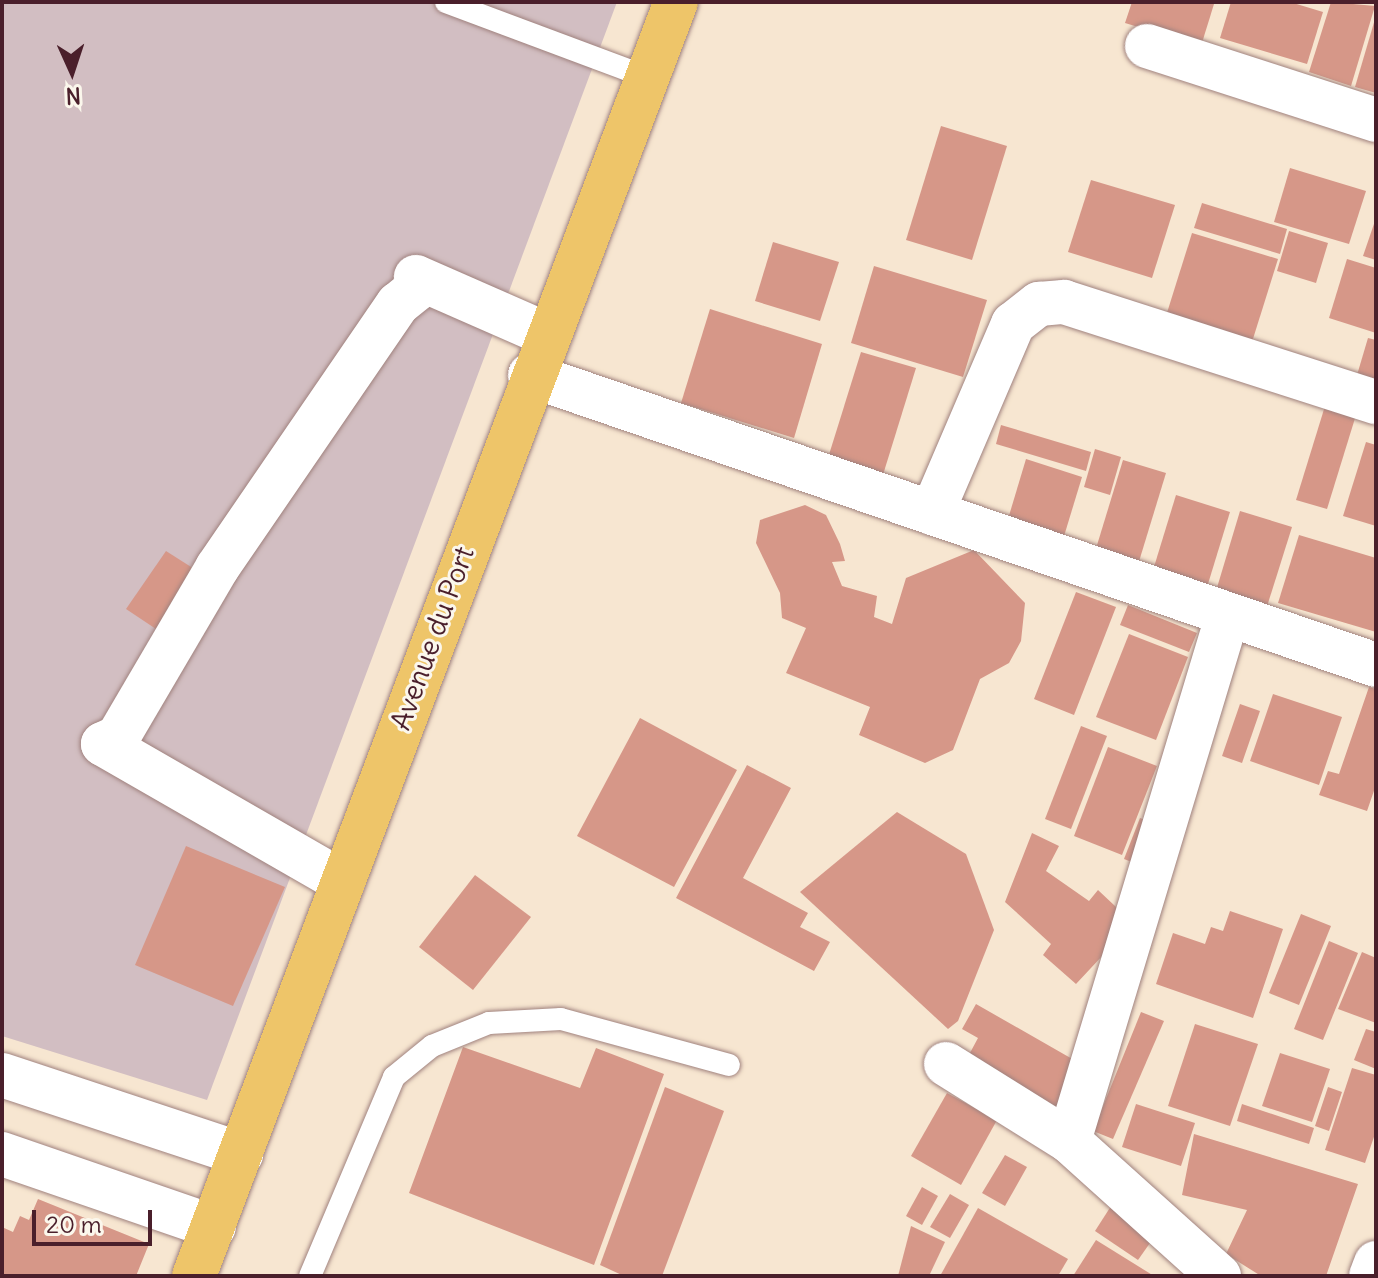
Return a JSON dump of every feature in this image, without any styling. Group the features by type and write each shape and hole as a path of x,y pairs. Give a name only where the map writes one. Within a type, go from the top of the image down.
{"main road":[{"name":"Avenue du Port","path":"205,1260 241,1154 530,375 676,2"}],"street":[{"path":"1147,46 1376,120"},
{"path":"343,882 103,744 118,737 217,568 398,304 418,288 416,277 548,335"},
{"path":"932,513 1013,324 1039,304 1064,302 1376,402"},
{"path":"530,375 1376,665"},
{"path":"1069,1141 1228,614"},
{"path":"946,1064 1069,1141 1219,1276"},
{"path":"2,1075 241,1154"},
{"path":"2,1154 205,1260"},
{"path":"1371,1276 1376,1263"}],"lane":[{"path":"446,2 647,77"},
{"path":"310,1276 394,1077 432,1046 489,1023 561,1019 729,1065"}],"shaded area":[{"path":"2,2 617,2 207,1100 2,1036"}],"building":[{"path":"1132,2 1214,4 1201,46 1125,23"},
{"path":"1231,2 1290,2 1323,12 1307,64 1220,38"},
{"path":"1331,2 1375,6 1351,86 1309,72"},
{"path":"1376,19 1376,93 1355,87"},
{"path":"941,126 1007,146 972,260 906,240"},
{"path":"1290,168 1366,191 1349,244 1274,222"},
{"path":"1091,180 1175,205 1152,278 1068,252"},
{"path":"1202,203 1287,229 1280,254 1194,228"},
{"path":"1376,218 1376,260 1363,256"},
{"path":"1289,231 1328,243 1316,283 1277,271"},
{"path":"1192,233 1278,259 1252,342 1166,316"},
{"path":"773,242 839,262 820,321 755,301"},
{"path":"1347,259 1376,268 1376,333 1329,318"},
{"path":"874,266 987,300 963,377 851,343"},
{"path":"710,309 822,344 794,438 681,403"},
{"path":"1368,338 1376,340 1376,380 1357,375"},
{"path":"861,352 916,368 882,478 827,461"},
{"path":"1325,406 1356,415 1327,509 1296,500"},
{"path":"1001,425 1091,452 1086,471 996,444"},
{"path":"1366,442 1376,445 1376,526 1343,516"},
{"path":"1095,449 1121,457 1110,495 1084,487"},
{"path":"1026,459 1082,477 1061,546 1005,529"},
{"path":"1123,460 1166,473 1137,568 1094,555"},
{"path":"1176,495 1230,512 1204,597 1150,580"},
{"path":"805,505 826,515 840,544 845,561 832,562 842,586 877,596 874,617 892,624 906,578 974,550 1025,603 1021,641 1009,663 980,679 953,750 925,763 859,735 870,707 786,673 806,628 782,618 780,593 756,543 760,520"},
{"path":"1240,511 1292,527 1264,616 1213,601"},
{"path":"1299,535 1376,558 1376,632 1278,603"},
{"path":"166,551 199,572 159,631 126,609"},
{"path":"1076,592 1116,607 1074,715 1034,699"},
{"path":"1128,605 1197,633 1189,652 1120,625"},
{"path":"1129,634 1188,657 1156,740 1096,717"},
{"path":"1369,687 1376,689 1376,785 1367,811 1319,795 1328,771 1339,774"},
{"path":"1273,694 1342,717 1319,785 1250,761"},
{"path":"1240,704 1260,711 1242,763 1222,756"},
{"path":"640,718 737,770 674,887 577,836"},
{"path":"1081,726 1107,736 1071,829 1045,819"},
{"path":"1108,747 1157,766 1122,855 1074,836"},
{"path":"747,765 791,788 743,878 808,913 800,927 830,942 814,971 676,898"},
{"path":"897,812 966,854 994,930 958,1021 948,1029 800,892"},
{"path":"1140,818 1163,827 1147,868 1124,859"},
{"path":"1032,833 1059,846 1046,871 1089,901 1098,890 1133,923 1076,984 1043,955 1051,944 1005,902"},
{"path":"186,846 285,887 233,1006 135,965"},
{"path":"475,875 531,917 473,990 419,947"},
{"path":"1230,911 1283,929 1253,1018 1156,984 1173,933 1205,944 1211,927 1223,931"},
{"path":"1301,914 1331,926 1299,1005 1269,993"},
{"path":"1329,941 1358,953 1323,1040 1294,1029"},
{"path":"1362,952 1376,958 1376,1023 1338,1009"},
{"path":"976,1004 1081,1064 1052,1114 964,1064 978,1038 962,1029"},
{"path":"1141,1012 1164,1021 1113,1139 1093,1131"},
{"path":"1195,1024 1258,1044 1230,1126 1168,1106"},
{"path":"1366,1029 1376,1032 1376,1069 1354,1060"},
{"path":"463,1047 580,1088 596,1048 664,1074 594,1265 409,1193"},
{"path":"1280,1053 1330,1069 1312,1122 1262,1106"},
{"path":"1352,1068 1376,1075 1376,1131 1365,1163 1325,1150"},
{"path":"665,1087 724,1111 662,1276 624,1276 600,1265"},
{"path":"1328,1087 1342,1092 1329,1131 1315,1126"},
{"path":"947,1093 997,1120 961,1185 911,1156"},
{"path":"1136,1104 1195,1123 1181,1166 1122,1147"},
{"path":"1242,1104 1314,1128 1309,1144 1237,1121"},
{"path":"1194,1134 1358,1184 1326,1276 1261,1276 1226,1254 1247,1210 1182,1195"},
{"path":"1005,1155 1027,1167 1005,1206 982,1193"},
{"path":"922,1187 938,1196 922,1225 906,1216"},
{"path":"950,1194 969,1205 950,1238 930,1227"},
{"path":"38,1199 149,1244 136,1276 2,1276 2,1227 13,1232 20,1216 29,1220"},
{"path":"1113,1203 1157,1233 1138,1260 1095,1231"},
{"path":"978,1208 1068,1259 1058,1276 940,1276"},
{"path":"911,1226 945,1242 929,1276 898,1276"},
{"path":"1096,1240 1154,1276 1073,1276"}]}
